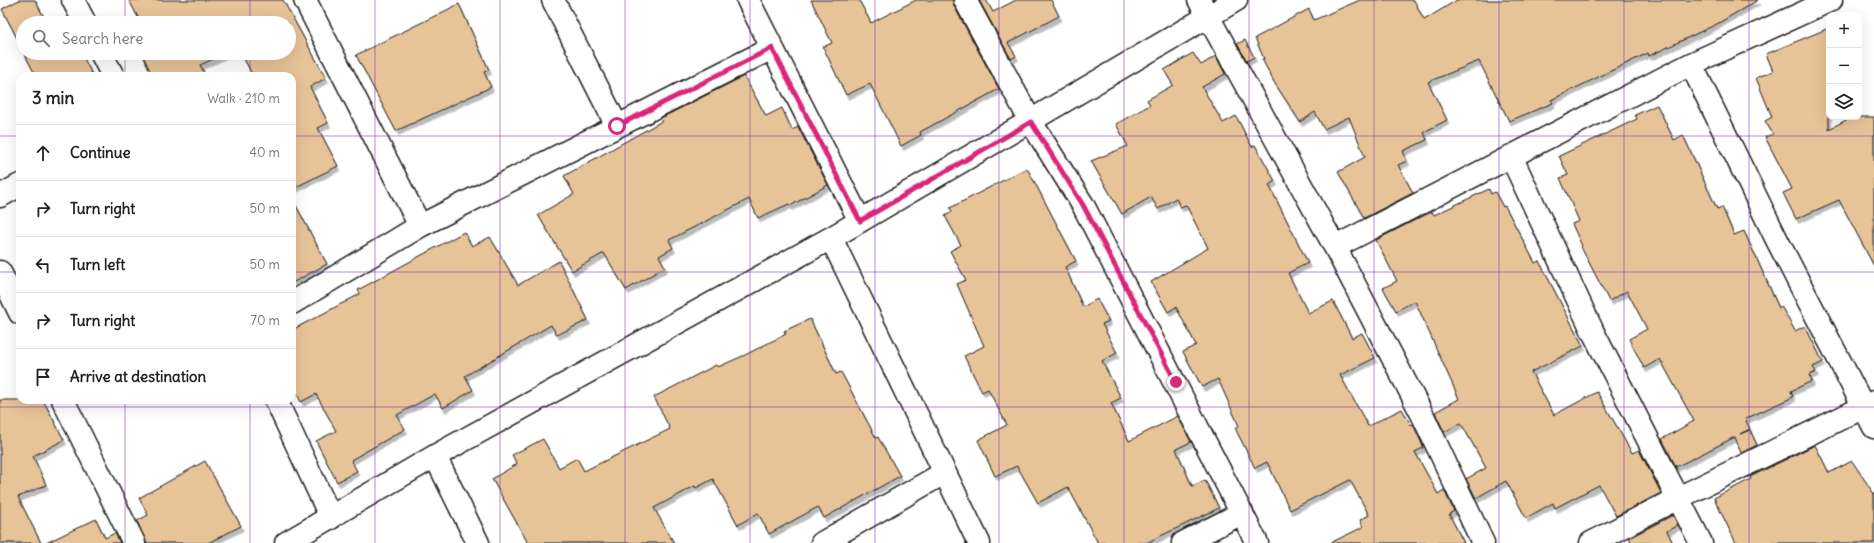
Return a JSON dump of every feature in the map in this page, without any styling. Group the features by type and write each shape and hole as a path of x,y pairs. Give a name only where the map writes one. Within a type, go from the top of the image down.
{"street":[{"path":"73,0 81,16"},
{"path":"305,0 420,226"},
{"path":"553,0 617,126"},
{"path":"748,0 860,221"},
{"path":"965,0 1031,122 1083,205 1176,382 1258,543"},
{"path":"286,543 435,456 831,238 1031,122 1204,8 1236,0"},
{"path":"1335,247 1691,64 1832,0"},
{"path":"1204,8 1335,247 1423,416 1483,543"},
{"path":"296,301 420,226 772,48"},
{"path":"104,60 111,72"},
{"path":"1691,64 1777,240 1869,404 1874,428"},
{"path":"1511,156 1594,332 1701,543"},
{"path":"0,196 16,188"},
{"path":"831,238 979,543"},
{"path":"0,272 16,305"},
{"path":"65,404 134,543"},
{"path":"278,404 331,518"},
{"path":"1591,543 1678,498 1869,404"},
{"path":"435,456 478,543"},
{"path":"822,543 944,473"},
{"path":"1183,543 1242,513"}],"building":[{"path":"19,0 35,0 43,16 16,16 16,36 2,9"},
{"path":"129,0 283,0 292,16 137,16"},
{"path":"811,0 859,0 871,23 916,0 953,0 954,6 999,89 920,132 921,135 901,146 870,84 846,95 823,47 832,43"},
{"path":"979,0 986,0 993,12 1016,0 1051,0 1059,16 1008,43 1016,56 1011,59"},
{"path":"1360,0 1414,0 1424,20 1457,0 1758,0 1717,24 1649,56 1648,53 1551,100 1553,103 1509,121 1479,61 1428,82 1447,120 1424,132 1427,140 1403,151 1407,161 1398,165 1413,193 1364,218 1338,172 1365,157 1349,117 1324,129 1315,112 1300,122 1274,82 1262,59 1264,59 1255,38 1309,9 1314,20"},
{"path":"459,4 489,70 484,72 491,87 396,131 356,55"},
{"path":"296,24 326,78 310,87 328,123 318,128 338,166 296,187 296,72 251,72 245,60 296,60"},
{"path":"1826,29 1826,120 1829,120 1829,129 1846,120 1862,120 1862,117 1874,117 1874,266 1839,200 1796,219 1783,193 1792,189 1765,137 1773,134 1765,121 1772,117 1756,78 1773,71 1766,54"},
{"path":"1245,40 1254,57 1247,61 1237,44"},
{"path":"1193,53 1201,65 1216,56 1225,74 1202,87 1223,123 1236,116 1252,147 1255,145 1275,181 1269,185 1308,263 1288,273 1308,313 1333,301 1352,338 1362,333 1375,358 1340,375 1368,426 1402,409 1411,425 1413,424 1422,444 1423,448 1415,452 1438,494 1444,490 1454,511 1449,514 1464,543 1330,543 1363,527 1360,520 1369,515 1350,480 1290,510 1267,462 1255,468 1235,428 1239,426 1218,379 1202,387 1183,352 1196,345 1176,307 1168,312 1151,282 1208,248 1186,205 1180,207 1176,198 1158,209 1151,197 1122,214 1091,161 1128,146 1116,124 1150,105 1147,100 1173,85 1164,70"},
{"path":"28,60 85,60 91,72 34,72"},
{"path":"145,60 211,60 200,65 204,72 150,72"},
{"path":"744,76 766,116 782,108 792,130 798,127 828,185 790,206 789,204 758,218 749,199 669,240 673,248 659,256 665,267 626,290 604,253 572,271 538,215 574,194 564,176 662,121 661,118"},
{"path":"1657,105 1674,140 1683,135 1717,209 1722,207 1734,235 1744,231 1779,308 1781,306 1795,331 1805,326 1823,362 1813,367 1816,372 1809,375 1812,381 1791,391 1793,397 1745,419 1750,429 1740,434 1750,430 1757,445 1741,453 1735,437 1676,467 1662,439 1694,421 1660,359 1644,368 1629,339 1647,329 1627,291 1609,301 1581,247 1582,246 1572,224 1579,221 1560,178 1568,175 1559,156 1637,119 1635,115"},
{"path":"1027,168 1076,261 1065,267 1083,307 1097,299 1109,321 1102,324 1117,353 1102,361 1121,398 1111,403 1129,441 1178,416 1191,442 1176,449 1192,486 1205,480 1219,508 1146,543 1098,543 1068,487 1038,503 1017,466 995,476 978,440 1007,425 988,389 982,392 964,356 984,346 957,284 966,280 950,251 961,245 945,216 952,212 950,208"},
{"path":"1489,189 1491,194 1495,192 1503,207 1505,206 1535,263 1539,261 1583,346 1531,372 1554,415 1597,392 1632,453 1639,450 1661,493 1616,516 1599,485 1555,508 1553,503 1526,518 1506,481 1476,498 1466,479 1486,468 1461,423 1444,432 1435,412 1459,399 1415,301 1396,311 1383,288 1397,281 1376,240 1425,215 1432,212 1434,215"},
{"path":"296,206 327,264 296,281"},
{"path":"464,232 472,246 490,237 518,285 559,261 588,320 557,335 551,325 465,376 473,390 443,408 435,394 397,415 405,429 351,460 357,471 337,482 316,441 336,431 316,394 301,402 296,392 296,328 360,294 358,290"},
{"path":"810,319 836,374 841,372 876,438 878,437 900,476 824,518 818,507 769,534 758,513 738,525 713,479 696,488 695,486 654,508 674,543 528,543 492,479 517,464 512,455 543,439 559,468 577,458 584,471 670,429 654,397 716,365 718,367 745,355 786,334 784,331"},
{"path":"0,400 16,400 16,404 45,404 64,440 33,456 46,485 18,497 41,543 0,543"},
{"path":"1815,445 1829,473 1852,461 1874,494 1874,543 1736,543 1714,498 1751,479 1750,477"},
{"path":"205,461 241,526 208,543 146,543 137,521 148,515 139,498"},
{"path":"1673,515 1678,525 1667,531 1673,543 1632,543 1629,538"},
{"path":"96,519 105,538 115,533 120,543 46,543"}],"route":[{"path":"617,126 772,48 860,221 1031,122 1083,205 1176,382"}]}
